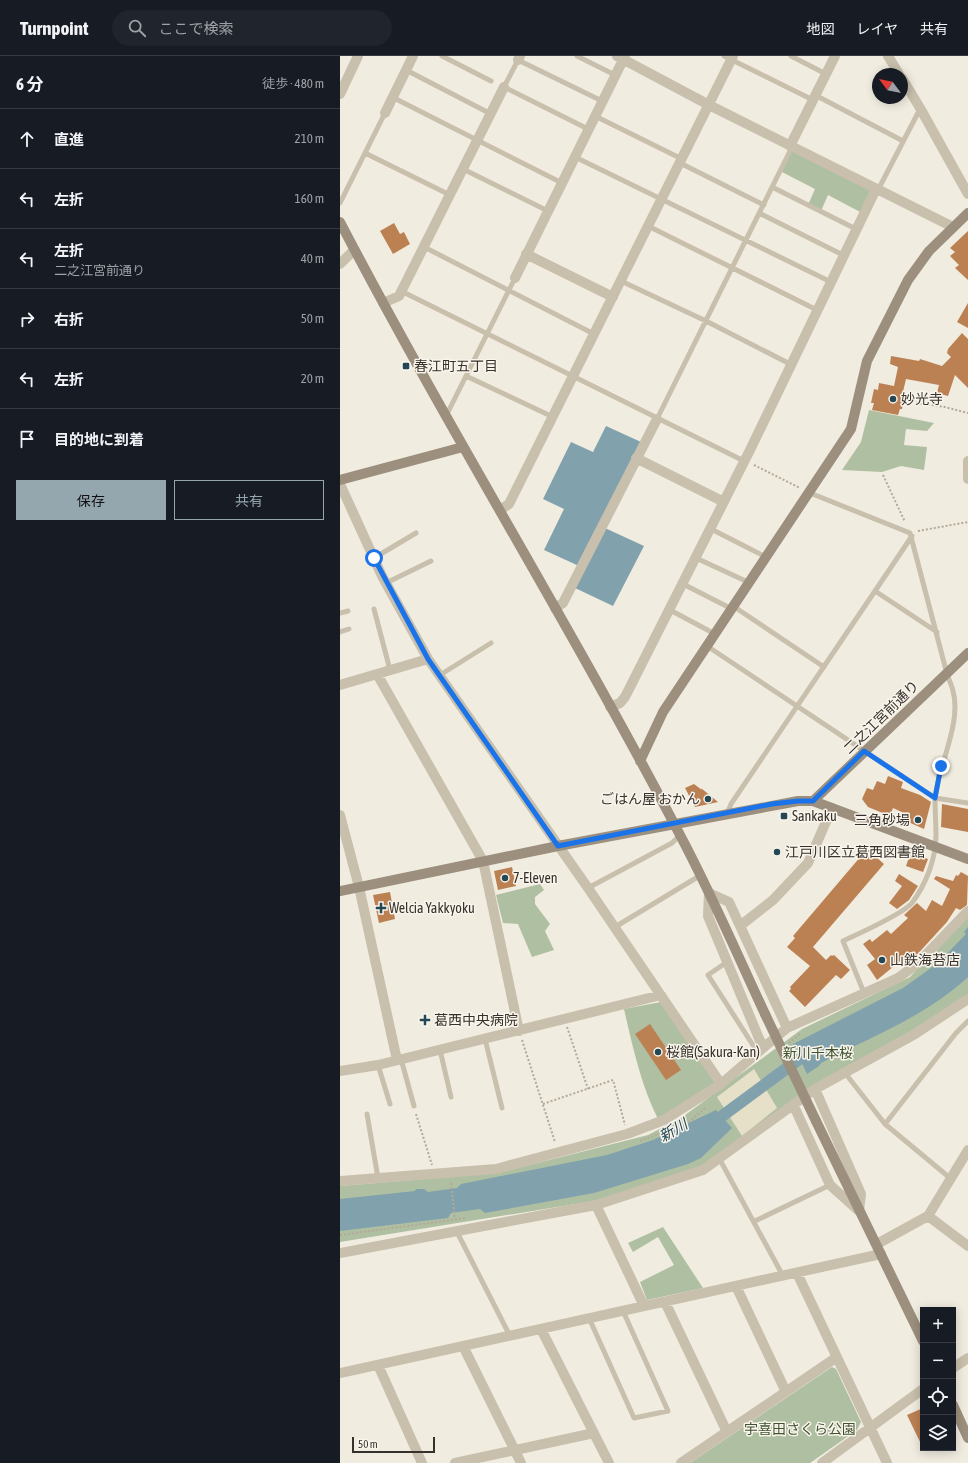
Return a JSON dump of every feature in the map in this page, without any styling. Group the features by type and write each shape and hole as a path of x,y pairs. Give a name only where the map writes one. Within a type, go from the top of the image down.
{"street":[{"path":"340,94 358,56"},
{"path":"385,113 413,56"},
{"path":"791,146 835,56"},
{"path":"888,56 895,68"},
{"path":"515,278 615,75 622,57 709,105 953,227"},
{"path":"500,510 509,504 709,105 730,57"},
{"path":"383,303 399,296 504,87"},
{"path":"908,88 968,194"},
{"path":"610,707 620,703 625,697 670,610 744,461 843,255 877,189"},
{"path":"640,761 663,712 810,493 851,429 867,361 908,280 929,251 968,213"},
{"path":"340,222 463,447 500,510 640,761 701,875 816,1122 859,1211 877,1244 920,1335"},
{"path":"340,264 354,250"},
{"path":"526,254 613,298"},
{"path":"555,608 563,603 657,418"},
{"path":"340,480 463,447"},
{"path":"636,458 724,502"},
{"path":"968,461 968,479"},
{"path":"340,484 386,583 428,659 615,927 721,1084"},
{"name":"二之江宮前通り","path":"813,801 968,653"},
{"path":"340,685 428,659"},
{"path":"377,674 483,862 519,1031"},
{"path":"340,891 558,846 772,804 798,801 813,801 968,859"},
{"path":"740,926 773,900 808,863 832,808"},
{"path":"340,815 359,887 399,1059"},
{"path":"709,893 729,902 787,1028"},
{"path":"709,893 708,916 728,962 761,1051"},
{"path":"340,1181 496,1169 628,1134 664,1120 721,1084 787,1028 898,978 917,964 968,911"},
{"path":"340,1071 378,1065 565,1020 661,995"},
{"path":"340,1253 596,1205 703,1170 815,1089 915,1034 968,1000"},
{"path":"815,1089 861,1194 859,1211"},
{"path":"793,1104 830,1185 859,1211"},
{"path":"877,1244 928,1216 968,1150"},
{"path":"596,1205 644,1306"},
{"path":"928,1216 968,1246"},
{"path":"341,1371 378,1365 881,1254"},
{"path":"797,1273 887,1463"},
{"path":"736,1286 786,1392"},
{"path":"665,1302 727,1432"},
{"path":"542,1329 610,1463"},
{"path":"463,1346 521,1463"},
{"path":"681,1463 837,1357"},
{"path":"956,1366 968,1358"},
{"path":"378,1365 422,1463"},
{"path":"822,1463 920,1392"},
{"path":"956,1412 968,1438"},
{"path":"455,1463 594,1434"}],"lane":[{"path":"442,56 491,81"},
{"path":"577,56 615,75"},
{"path":"791,56 826,74"},
{"path":"730,57 903,140"},
{"path":"588,129 504,87 519,58 602,101"},
{"path":"406,70 491,114"},
{"path":"392,97 562,183"},
{"path":"877,189 920,108"},
{"path":"340,203 385,113"},
{"path":"595,116 764,205"},
{"path":"657,418 764,205 791,146"},
{"path":"365,153 450,195"},
{"path":"575,157 661,201 831,282"},
{"path":"463,169 548,210"},
{"path":"772,187 856,229"},
{"path":"759,213 843,255"},
{"path":"648,226 817,310"},
{"path":"424,247 595,334"},
{"path":"446,416 515,278"},
{"path":"621,281 706,320 790,364"},
{"path":"401,292 744,461"},
{"path":"466,376 553,417"},
{"path":"810,493 911,535"},
{"path":"710,529 766,557"},
{"path":"374,558 416,534"},
{"path":"727,814 731,804 875,591 911,535"},
{"path":"864,993 843,941 910,904 926,879 935,847 935,798 941,766 952,732 954,692 947,674 911,535"},
{"path":"696,558 750,583"},
{"path":"386,583 431,561"},
{"path":"683,584 733,608 824,667"},
{"path":"875,591 936,632"},
{"path":"374,609 390,670"},
{"path":"670,610 715,634"},
{"path":"340,613 348,611"},
{"path":"340,632 349,629"},
{"path":"440,676 491,643"},
{"path":"707,646 935,798 968,803"},
{"path":"588,888 672,843 680,835"},
{"path":"615,927 701,875"},
{"path":"728,962 708,975 761,1051"},
{"path":"885,1124 956,1033 968,1021"},
{"path":"485,1039 502,1108"},
{"path":"440,1050 451,1097"},
{"path":"399,1059 414,1106"},
{"path":"378,1065 390,1104"},
{"path":"845,1073 885,1124 950,1178"},
{"path":"367,1114 378,1178"},
{"path":"719,1158 783,1276"},
{"path":"755,1222 830,1185"},
{"path":"457,1232 510,1336"},
{"path":"589,1318 634,1418 668,1411 624,1311"}],"path":[{"path":"912,402 945,407 968,413"},
{"path":"744,461 810,493"},
{"path":"883,476 911,535 925,529 968,522"},
{"path":"565,1020 588,1089"},
{"path":"519,1031 558,1153"},
{"path":"783,1047 800,1034"},
{"path":"542,1104 613,1080 628,1134"},
{"path":"414,1106 434,1174"},
{"path":"640,1141 689,1122 706,1107"},
{"path":"450,1180 455,1219"},
{"path":"340,1234 470,1217"}],"green space":[{"path":"792,147 876,189 864,214 828,195 821,211 808,205 815,189 780,171"},
{"path":"869,410 934,423 927,431 906,429 904,445 927,447 924,470 901,466 882,472 842,470 861,442"},
{"path":"540,884 544,890 535,897 535,904 550,924 545,931 554,950 532,957 518,924 503,923 496,895"},
{"name":"新川千本桜","path":"968,916 968,994 966,996 701,1168 594,1201 340,1242 340,1186 498,1173 648,1135 681,1118 802,1029 910,977"},
{"path":"661,1002 717,1083 659,1121 642,1080 624,1009"},
{"path":"663,1227 703,1288 647,1300 640,1282 674,1265 658,1237 633,1252 628,1243"},
{"name":"宇喜田さくら公園","path":"832,1367 836,1369 861,1422 857,1430 810,1463 690,1463"}],"shaded area":[{"path":"754,1069 777,1108 742,1136 717,1097"}],"water":[{"path":"606,426 641,442 579,566 544,550 564,509 543,499 571,442 593,452"},
{"path":"605,528 644,546 613,606 575,588"},
{"path":"968,927 968,977 934,1004 916,1015 821,1063 807,1074 793,1044 903,988 938,963 966,934 964,932"},
{"path":"716,1110 732,1128 701,1158 688,1164 594,1193 485,1213 480,1209 451,1213 448,1218 340,1231 340,1199 415,1191 416,1189 424,1189 428,1192 457,1188 461,1184 607,1155 653,1140"}],"building":[{"path":"394,223 400,234 404,232 410,244 393,254 380,231"},
{"path":"968,231 968,280 955,268 959,265 950,256 955,252 950,248"},
{"path":"968,303 968,328 957,322"},
{"path":"962,333 968,339 968,388 955,375 948,396 937,393 939,385 906,379 902,396 905,396 902,409 900,409 898,415 872,410 874,403 871,403 874,389 878,390 879,383 894,386 898,367 890,364 891,356 919,361 920,359 942,366 951,357 947,353 948,349"},
{"path":"888,776 903,782 901,788 920,795 931,802 924,829 906,821 908,815 893,808 890,816 868,807 862,799 867,788 873,790 877,781 885,784"},
{"path":"694,784 718,802 695,807 685,788"},
{"path":"942,804 968,809 968,832 941,827"},
{"path":"867,849 884,864 813,947 826,960 831,955 834,955 850,970 841,979 836,975 805,1007 789,991 791,989 790,987 810,966 787,947 795,938 793,936"},
{"path":"911,852 928,859 923,872 906,866"},
{"path":"512,867 516,886 498,890 494,871"},
{"path":"961,872 968,876 967,905 960,910 956,908 947,922 913,959 908,962 904,958 877,980 867,965 875,959 863,944 870,939 872,942 887,930 891,934 908,918 904,915 917,903 926,911 932,900 942,906 950,889 934,879 936,876 953,881 956,875 958,876"},
{"path":"899,874 918,886 909,900 897,909 889,903 902,886 895,881"},
{"path":"390,892 395,919 379,923 373,895"},
{"name":"桜館(Sakura-Kan)","path":"650,1024 681,1070 666,1080 635,1034"},
{"path":"920,1409 920,1442 907,1415"}],"waterway":[{"name":"新川","path":"710,1125 802,1057 813,1051"}],"place":[{"name":"春江町五丁目","path":"406,366"},
{"name":"妙光寺","path":"893,399"},
{"name":"ごはん屋 おかん","path":"708,799"},
{"name":"Sankaku","path":"784,816"},
{"name":"三角砂場","path":"918,820"},
{"name":"江戸川区立葛西図書館","path":"777,852"},
{"name":"7-Eleven","path":"505,878"},
{"name":"Welcia Yakkyoku","path":"381,908"},
{"name":"山鉄海苔店","path":"882,960"},
{"name":"葛西中央病院","path":"425,1020"},
{"name":"桜館(Sakura-Kan)","path":"658,1052"}],"route":[{"path":"374,558 382,576 428,659 558,846 772,804 813,801 847,770 864,751 935,798 941,766"}]}
